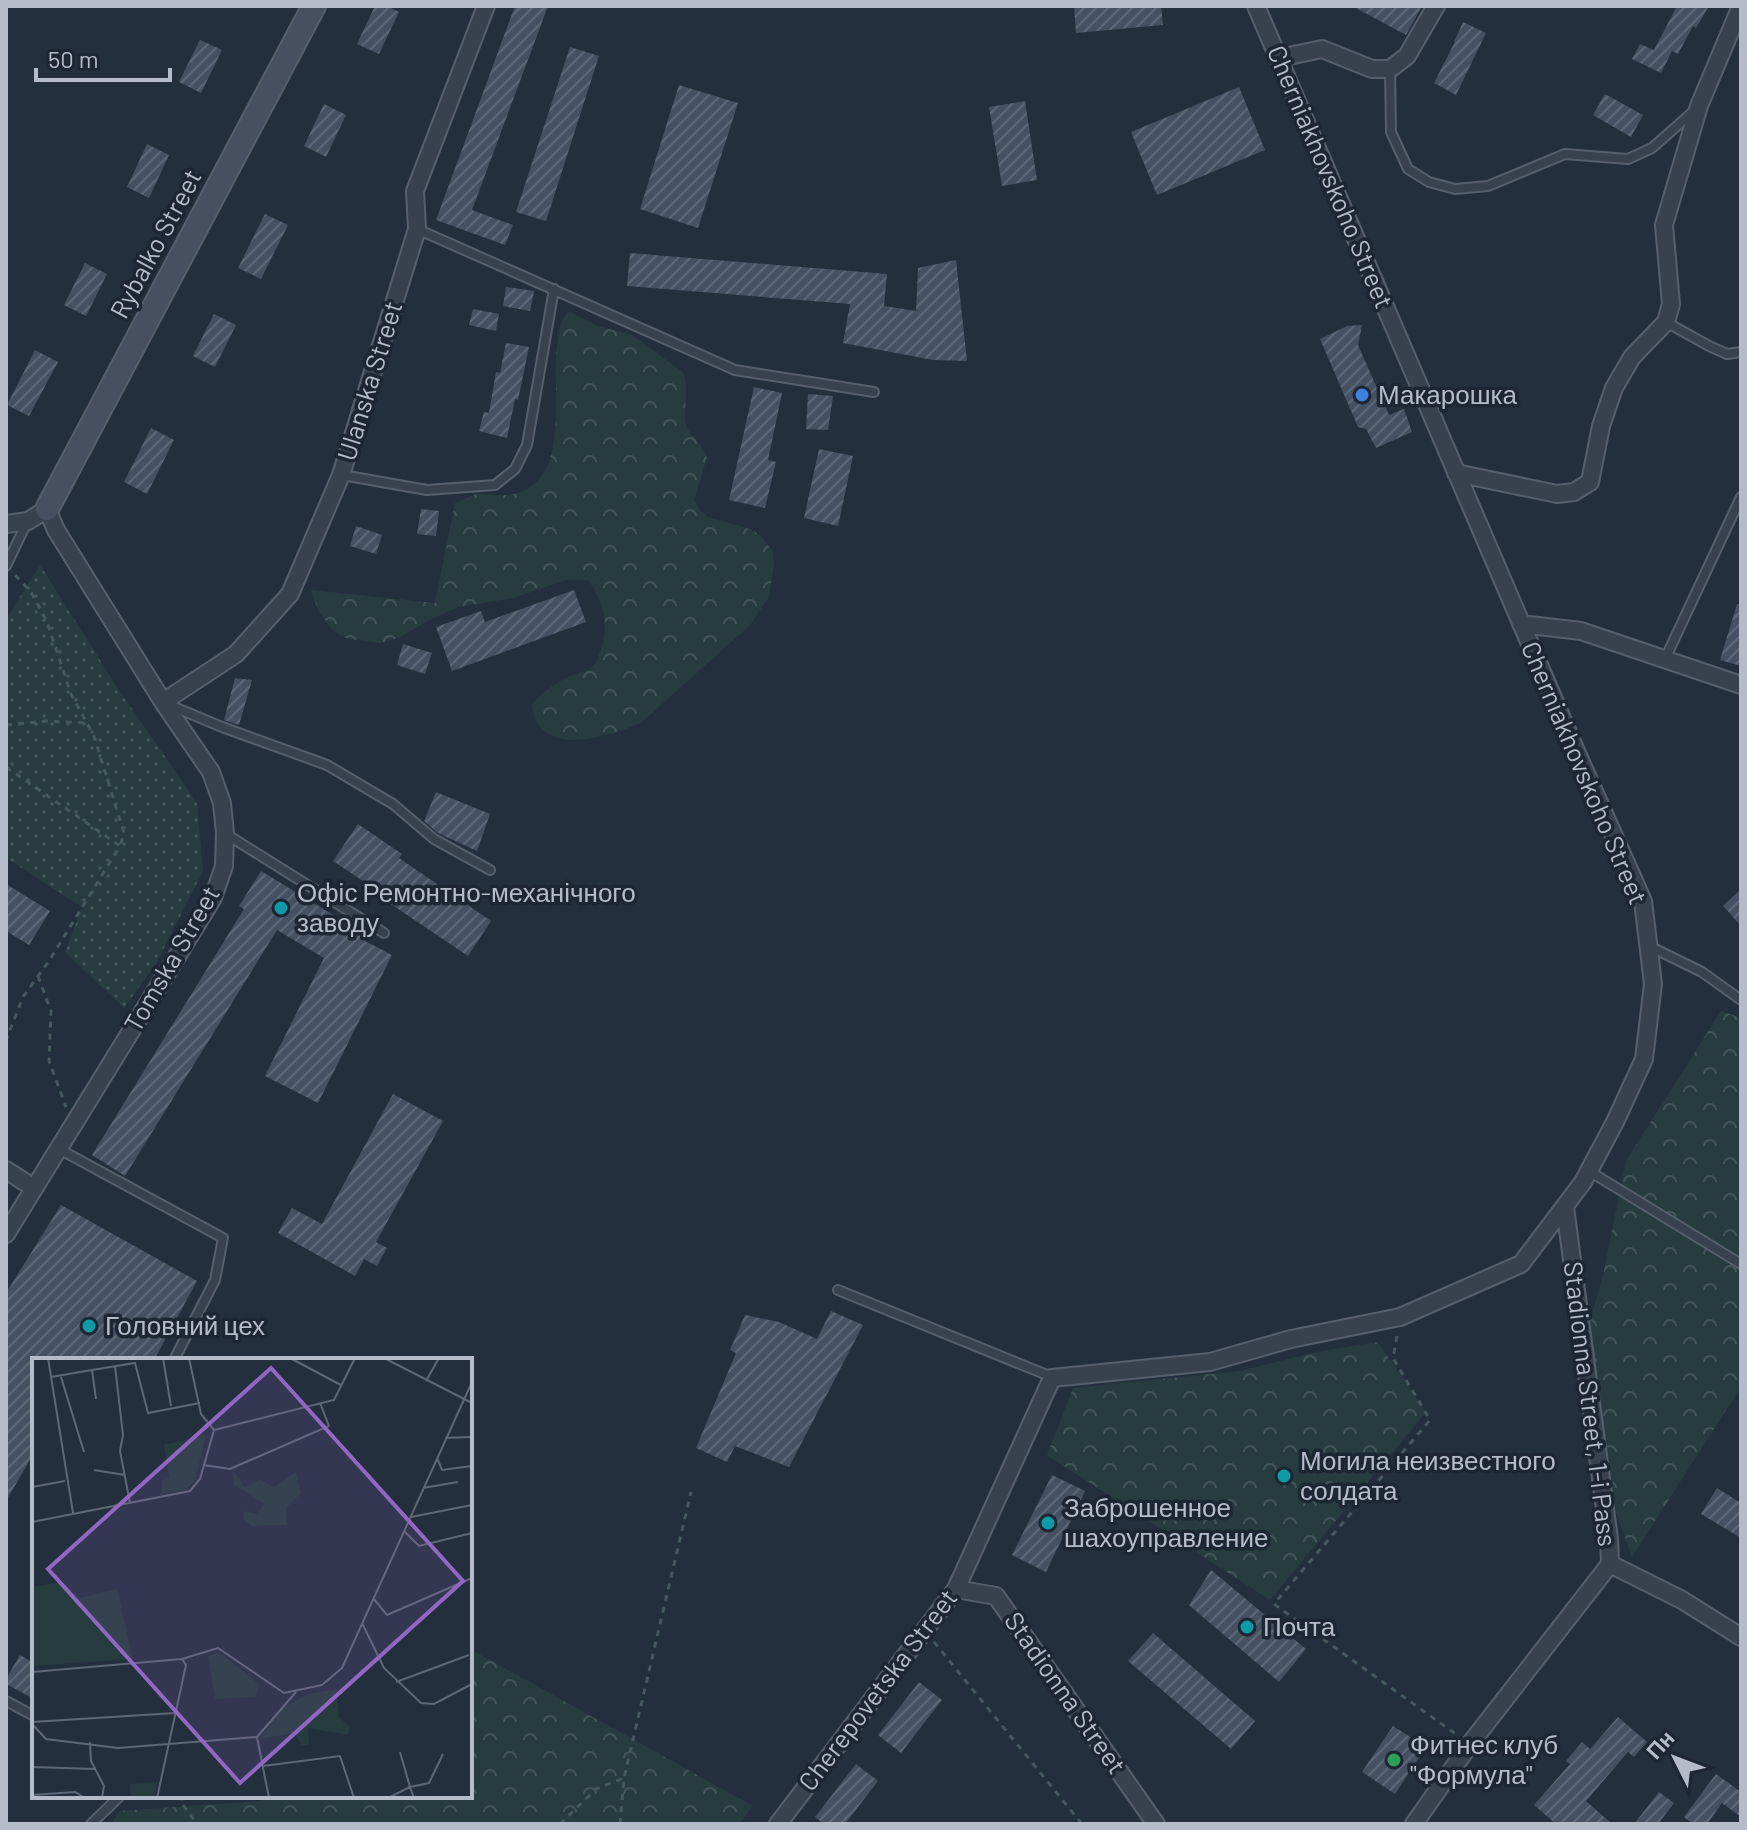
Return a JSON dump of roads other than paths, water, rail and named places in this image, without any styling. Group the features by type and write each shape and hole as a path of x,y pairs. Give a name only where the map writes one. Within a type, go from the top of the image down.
{"street":[{"name":"Rybalko Street","path":"47,509 314,6"},
{"name":"Ulanska Street","path":"163,702 236,654 290,594 341,475 417,229 415,191 486,6"},
{"name":"Cherniakhovskoho Street","path":"1052,1378 1210,1362 1291,1339 1400,1317 1521,1264 1589,1171 1644,1059 1653,984 1643,901 1256,6"},
{"path":"1279,58 1322,49 1372,69 1390,69 1407,56 1436,6"},
{"path":"1456,473 1557,494 1574,492 1590,482 1601,426 1614,388 1632,357 1666,322 1671,304 1664,225 1699,106 1741,6"},
{"path":"6,524 28,521 47,509"},
{"name":"Tomska Street","path":"6,1234 213,898 224,866 222,803 211,772 163,702 56,530 47,509"},
{"path":"1521,624 1581,631 1741,685"},
{"path":"6,1170 34,1188"},
{"name":"Stadionna Street, 1-i Pass","path":"1414,1824 1470,1744 1610,1564 1565,1207"},
{"name":"Cherepovetska Street","path":"778,1824 956,1589 1052,1378"},
{"path":"1610,1564 1682,1600 1741,1637"},
{"name":"Stadionna Street","path":"956,1589 996,1596 1156,1824"}],"lane":[{"path":"1390,69 1391,132 1408,169 1429,182 1455,189 1488,186 1565,154 1628,159 1652,148 1699,106"},
{"path":"417,229 735,370 874,392"},
{"path":"341,475 427,490 495,485 515,469 527,445 554,289"},
{"path":"1666,322 1727,354 1741,352"},
{"path":"1665,659 1741,497"},
{"path":"6,566 28,521"},
{"path":"163,702 327,765 393,804 434,839 490,870"},
{"path":"225,833 384,933"},
{"path":"1648,946 1702,972 1741,1000"},
{"path":"58,1148 223,1238 215,1280 175,1358"},
{"path":"1589,1171 1741,1264"},
{"path":"838,1290 1052,1378"},
{"path":"6,1701 32,1715"},
{"path":"91,1824 118,1798"}],"place":[{"name":"Макарошка","path":"1362,395"},
{"name":"Офіс Ремонтно-механічного заводу","path":"281,908"},
{"name":"Головний цех","path":"89,1326"},
{"name":"Могила неизвестного солдата","path":"1284,1476"},
{"name":"Заброшенное шахоуправление","path":"1048,1523"},
{"name":"Почта","path":"1247,1627"},
{"name":"Фитнес клуб \"Формула\"","path":"1394,1760"}]}
